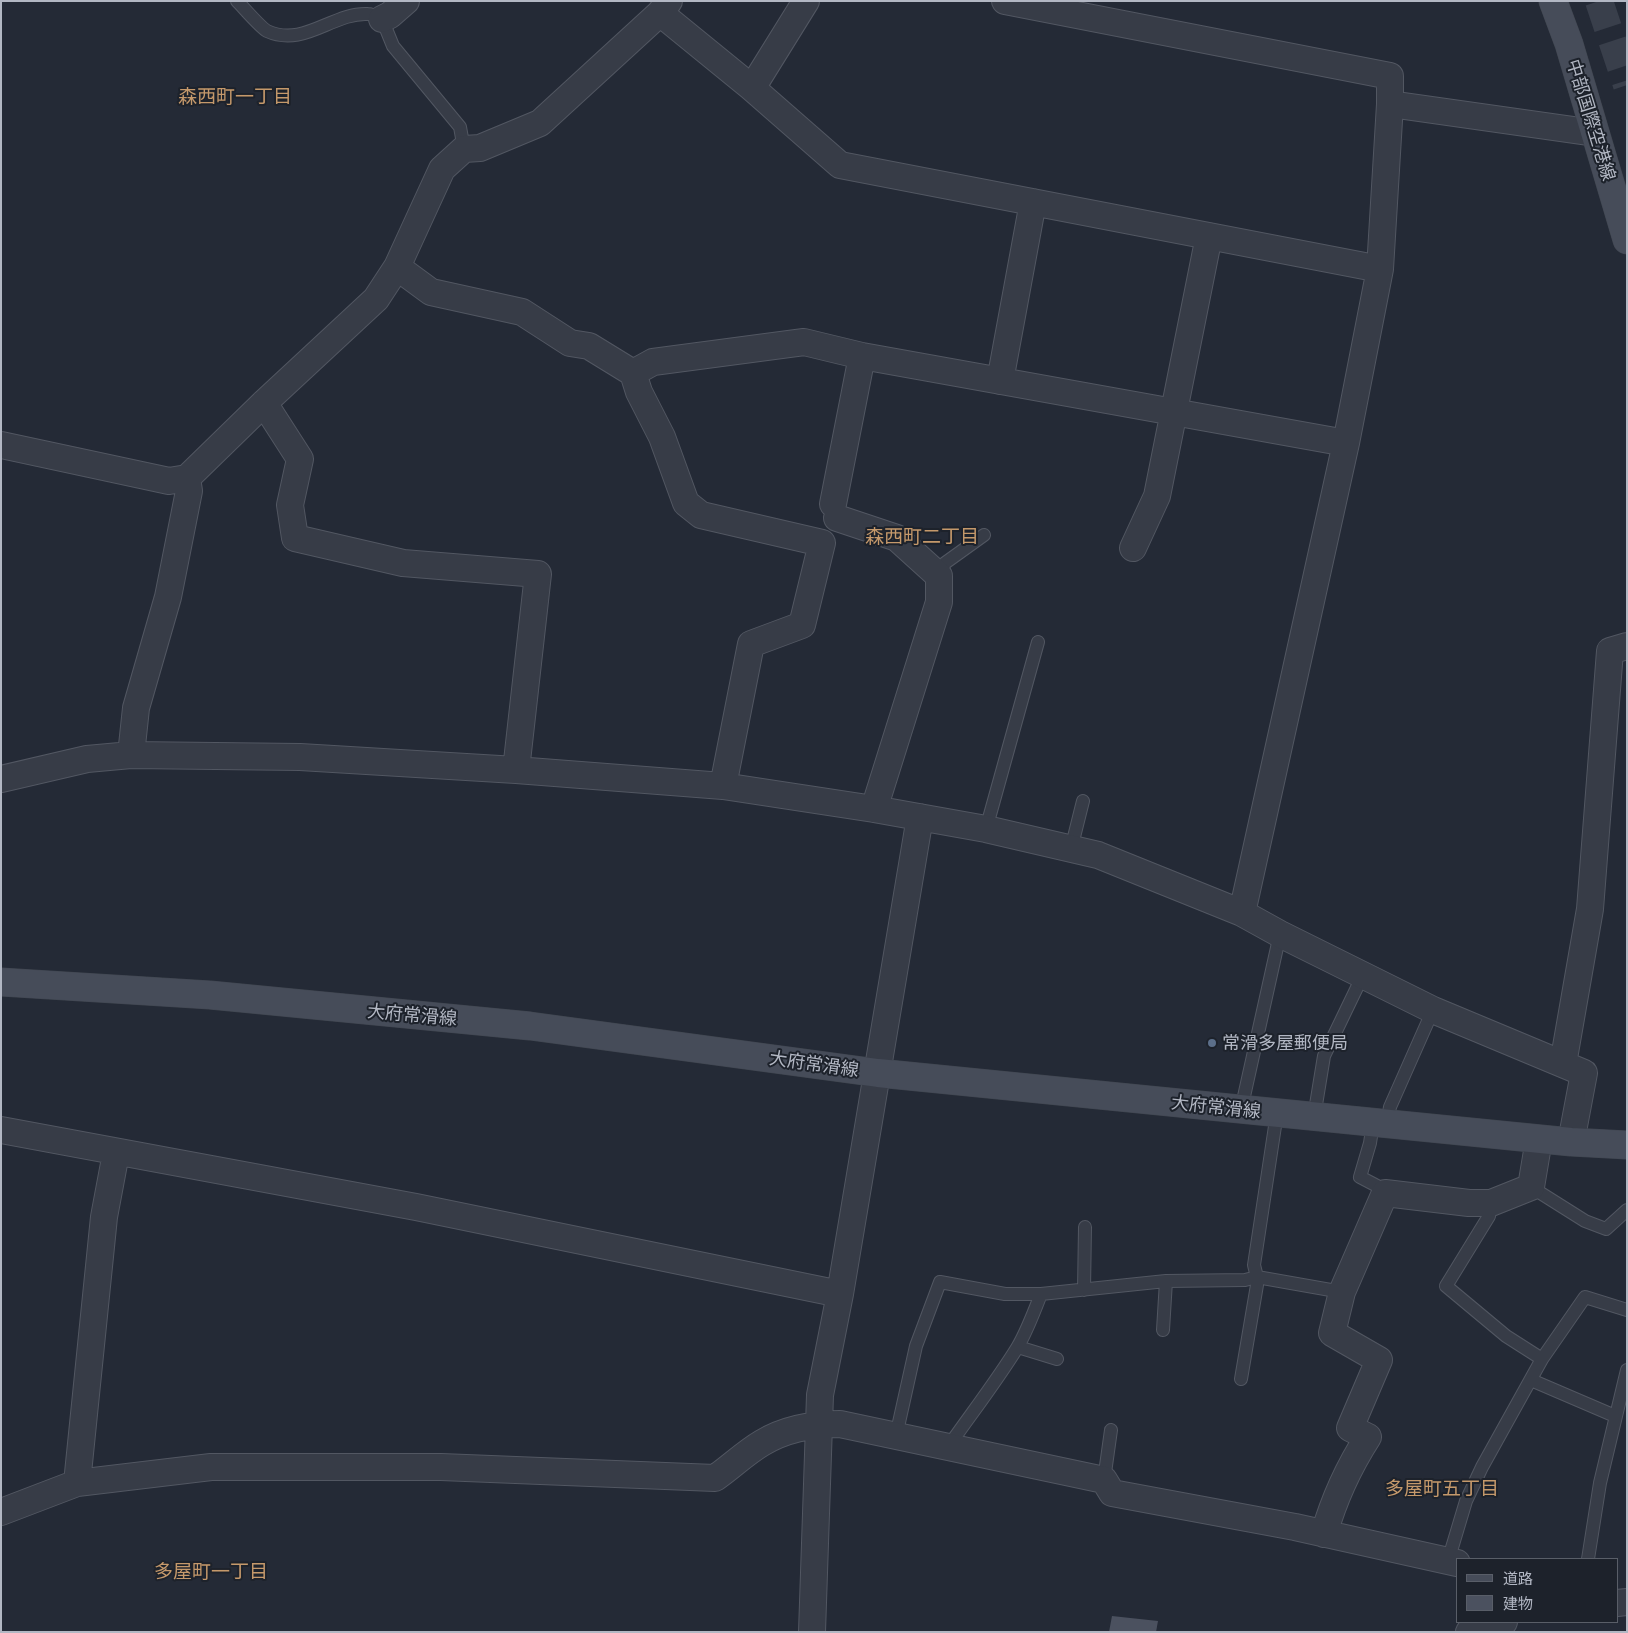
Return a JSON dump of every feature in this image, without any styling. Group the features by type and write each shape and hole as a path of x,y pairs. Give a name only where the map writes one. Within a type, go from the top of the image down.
{"main road":[{"name":"中部国際空港線","path":"1553,1 1568,44 1627,240"},
{"name":"大府常滑線","path":"1,982 210,995 530,1026 878,1073 1380,1124 1571,1142 1627,1144"}],"street":[{"path":"382,19 390,15 406,1"},
{"path":"752,88 806,1"},
{"path":"1004,1 1390,76 1380,269 1346,443 1242,913"},
{"path":"1,445 169,481 187,478 264,403 376,299 397,267 442,169 464,150 480,148 540,123 665,7 752,88 840,165 1380,269"},
{"path":"1390,104 1595,133"},
{"path":"1000,381 1033,202"},
{"path":"1133,548 1157,496 1209,236"},
{"path":"397,267 431,292 522,312 570,343 589,346 633,373 639,392 662,437 686,503 700,515 822,543 802,625 751,644 723,786"},
{"path":"633,373 653,362 804,342 862,356 1346,443"},
{"path":"862,356 835,511 897,538 939,576 939,602 874,809"},
{"path":"264,403 300,459 290,505 295,538 403,564 538,574 516,770"},
{"path":"131,755 136,708 170,587 189,491 187,478"},
{"path":"1563,1064 1590,909 1610,651 1627,646"},
{"path":"1,779 87,759 131,755 300,757 516,770 723,786 874,809 986,829 1098,855 1242,913 1280,934 1433,1010 1584,1072 1571,1142"},
{"path":"812,1632 820,1395 840,1294 920,817"},
{"path":"1,1130 416,1207 840,1294"},
{"path":"1324,1534 1338,1492 1352,1462 1368,1438 1350,1428 1379,1360 1332,1333 1342,1292 1385,1193 1468,1203 1491,1203 1532,1188 1539,1138"},
{"path":"77,1483 104,1217 116,1152"},
{"path":"1,1512 77,1483 211,1467 450,1467 715,1478 762,1442 784,1432 819,1424 840,1424 1104,1480 1112,1493 1324,1534 1452,1562"},
{"path":"1469,1632 1500,1623"}],"lane":[{"path":"237,1 266,30 288,36 307,33 346,17 368,14 382,19 393,46 460,127 464,150"},
{"path":"939,576 945,563 984,535"},
{"path":"986,829 1038,642"},
{"path":"1072,849 1082,801"},
{"path":"1240,1110 1280,934"},
{"path":"1314,1117 1324,1056 1363,975"},
{"path":"1385,1193 1382,1188 1360,1177 1370,1143 1390,1107 1433,1010"},
{"path":"1241,1379 1257,1277 1254,1265 1277,1113"},
{"path":"1532,1188 1585,1221 1606,1229 1627,1210"},
{"path":"1491,1203 1489,1216 1446,1286 1506,1336 1542,1359"},
{"path":"1084,1290 1085,1226"},
{"path":"896,1436 916,1346 940,1282 1005,1294 1040,1294 1166,1281 1245,1280 1257,1277 1342,1292"},
{"path":"1163,1330 1166,1281"},
{"path":"948,1447 980,1404 1018,1347 1040,1294"},
{"path":"1452,1562 1466,1500 1482,1467 1542,1359 1585,1297 1626,1311"},
{"path":"1018,1347 1057,1360"},
{"path":"1588,1558 1600,1483 1614,1416 1627,1370"},
{"path":"1531,1380 1614,1416"},
{"path":"1104,1480 1111,1430"}],"building":[{"path":"1112,1616 1158,1621 1156,1632 1109,1632"}],"tunnel":[{"path":"1599,1 1627,85"}],"place":[{"name":"常滑多屋郵便局","path":"1212,1043"}],"district":[{"name":"森西町一丁目","path":"235,97"},
{"name":"森西町二丁目","path":"922,537"},
{"name":"多屋町五丁目","path":"1442,1489"},
{"name":"多屋町一丁目","path":"211,1572"}]}
